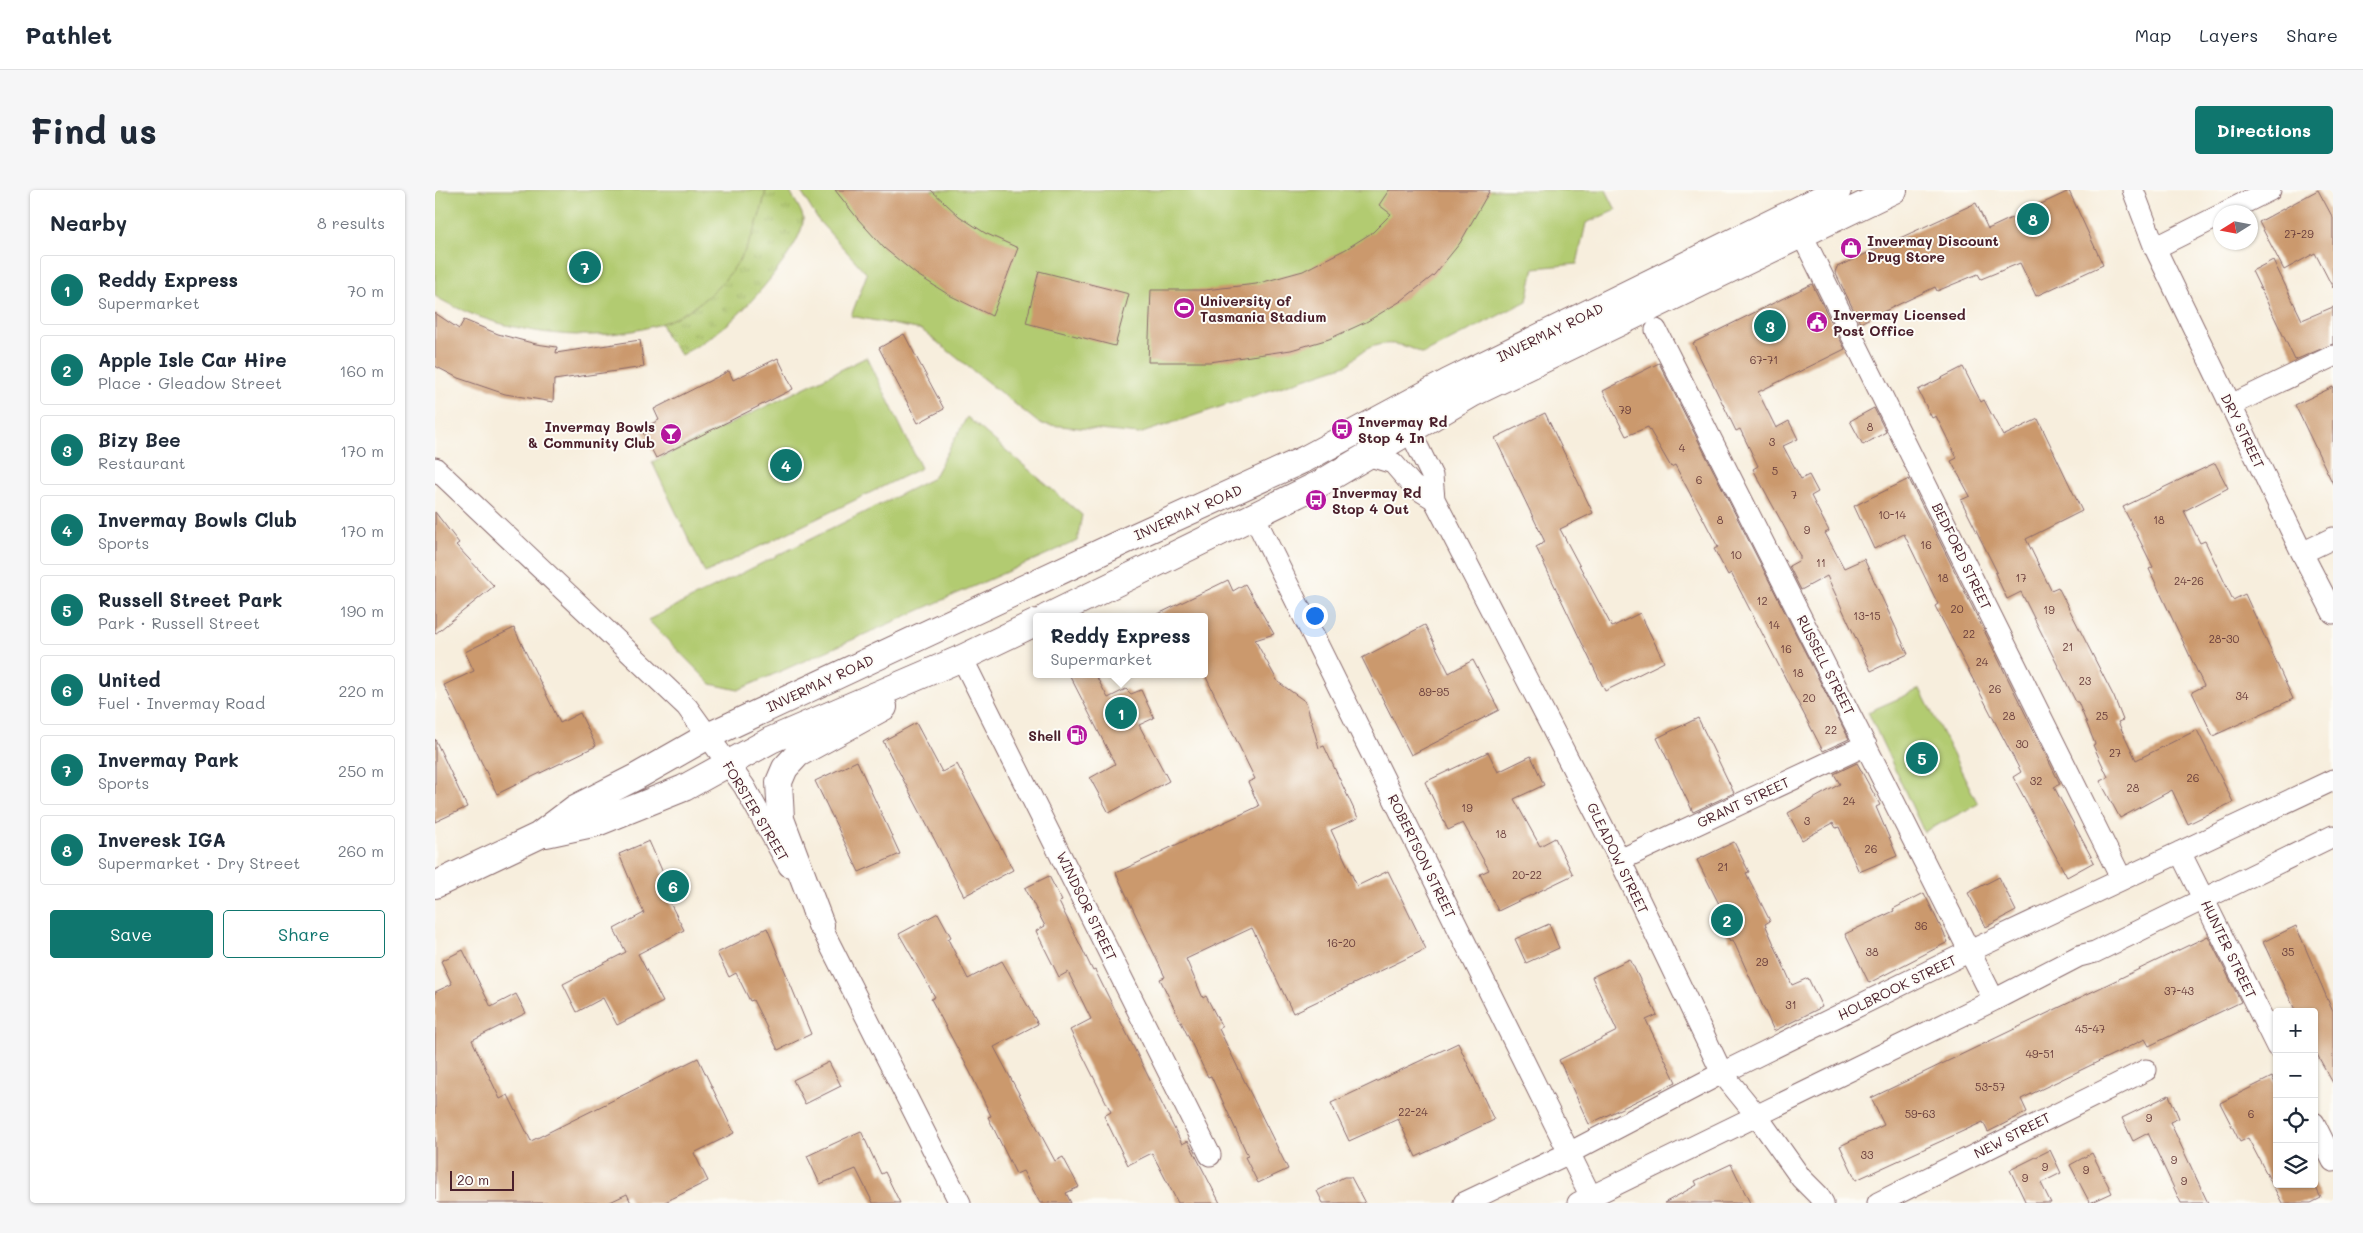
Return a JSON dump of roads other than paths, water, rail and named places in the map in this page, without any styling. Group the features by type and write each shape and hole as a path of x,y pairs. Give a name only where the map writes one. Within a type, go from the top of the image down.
{"main road":[{"path":"1839,190 1844,195 1851,196 1864,190"},
{"name":"INVERMAY ROAD","path":"1055,613 1321,483 1367,455 1403,420 1448,382 1839,190"},
{"name":"INVERMAY ROAD","path":"539,836 575,808 665,762 709,736 1129,539 1305,459 1489,386 1894,190"},
{"path":"1694,261 1750,246 1790,227 1802,235"},
{"name":"INVERMAY ROAD","path":"435,885 539,836 597,823 685,788 771,740 951,663 1033,624"},
{"path":"821,925 781,819 779,782 785,768 798,754 876,713 951,663"}],"street":[{"name":"DRY STREET","path":"2118,190 2155,248"},
{"name":"DRY STREET","path":"2133,190 2155,248 2302,553 2333,613"},
{"path":"2240,205 2270,190"},
{"path":"2155,248 2213,219"},
{"name":"BEDFORD STREET","path":"1802,235 2121,878"},
{"name":"RUSSELL STREET","path":"1656,330 1994,1000"},
{"path":"2231,405 2333,356"},
{"name":"GLEADOW STREET","path":"1403,420 1432,476 1434,499 1620,860 1722,1073 1757,1116 1801,1178 1819,1195 1823,1203"},
{"path":"1367,455 1393,463 1413,486 1434,499"},
{"name":"FORSTER STREET","path":"438,477 687,707 709,736 744,786 821,925 961,1203"},
{"name":"ROBERTSON STREET","path":"1254,516 1569,1153 1585,1200"},
{"path":"2302,553 2333,538"},
{"name":"WINDSOR STREET","path":"951,663 1210,1154"},
{"name":"GRANT STREET","path":"1620,860 1866,745"},
{"name":"HOLBROOK STREET","path":"1464,1203 1569,1153 1722,1073 1970,951 2121,878 2333,780"},
{"path":"1585,1200 1994,1000 2079,956 2095,952 2333,836"},
{"name":"HUNTER STREET","path":"2180,852 2273,1039"},
{"name":"NEW STREET","path":"1878,1203 2146,1070"},
{"path":"2318,1131 2333,1161"}],"place":[{"name":"Inveresk IGA","path":"2033,219"},
{"name":"Invermay Discount Drug Store","path":"1851,248"},
{"name":"Invermay Park","path":"585,267"},
{"name":"University of Tasmania Stadium","path":"1184,308"},
{"name":"Invermay Licensed Post Office","path":"1817,322"},
{"name":"Bizy Bee","path":"1770,326"},
{"name":"Invermay Rd Stop 4 In","path":"1342,429"},
{"name":"Invermay Bowls & Community Club","path":"671,434"},
{"name":"Invermay Bowls Club","path":"786,465"},
{"name":"Invermay Rd Stop 4 Out","path":"1316,500"},
{"name":"Reddy Express","path":"1121,713"},
{"name":"Shell","path":"1077,735"},
{"name":"Russell Street Park","path":"1922,758"},
{"name":"United","path":"673,886"},
{"name":"Apple Isle Car Hire","path":"1727,920"}]}
